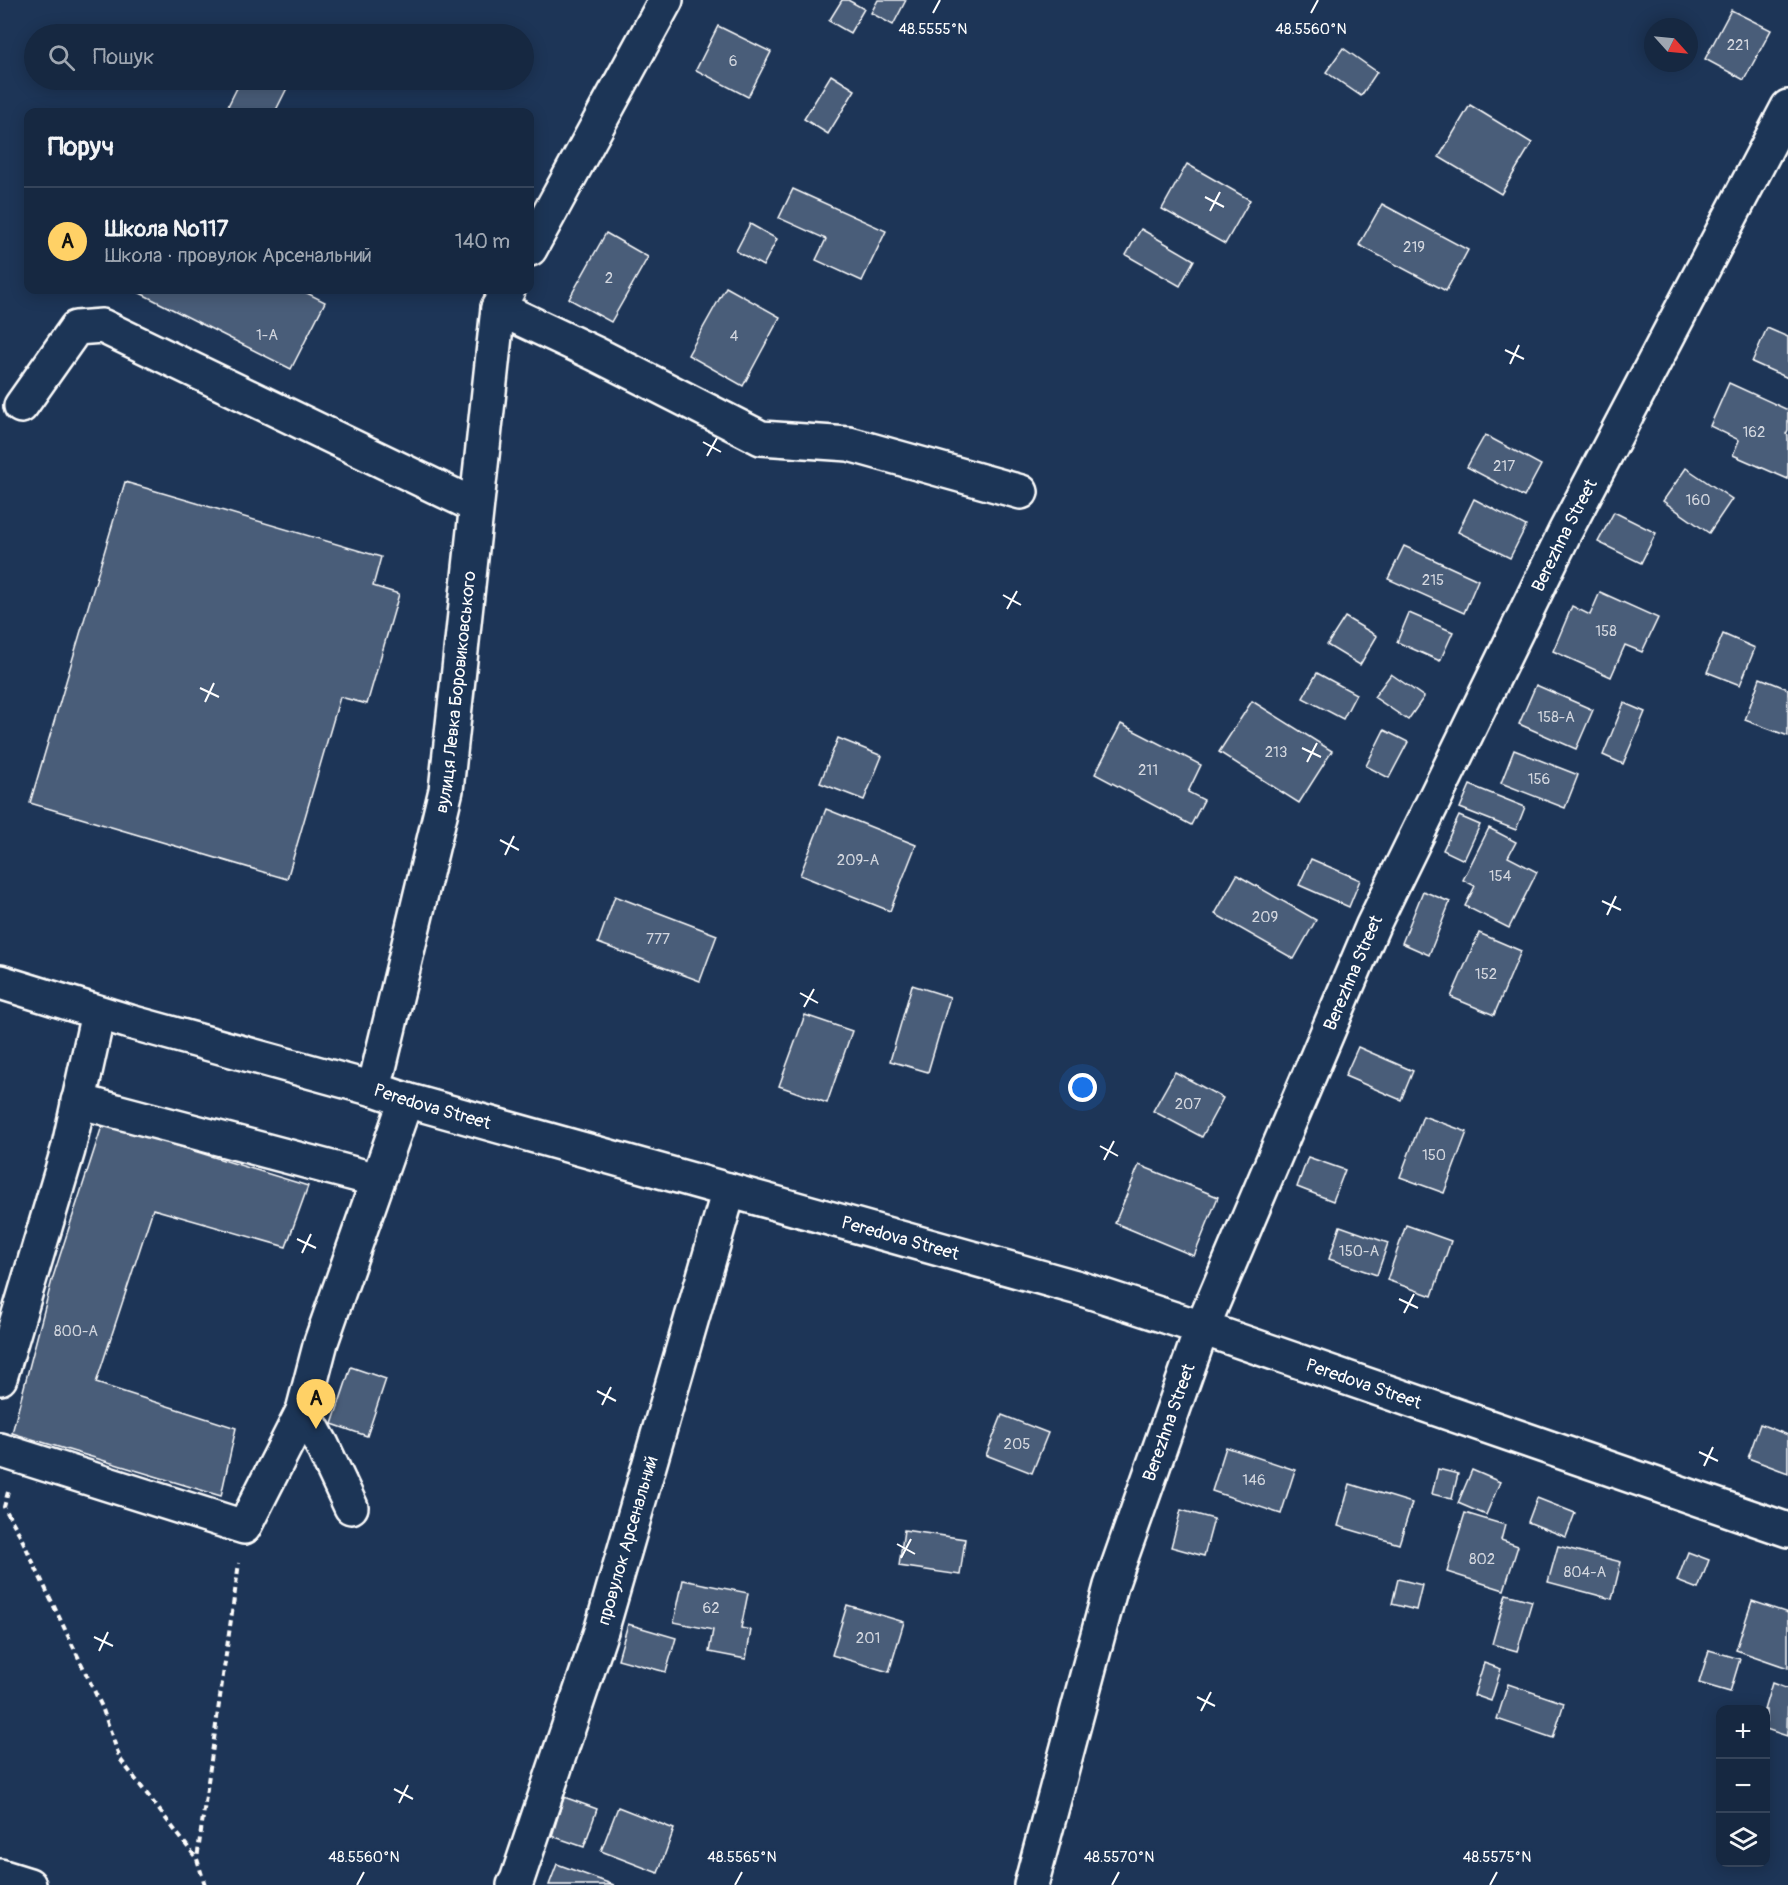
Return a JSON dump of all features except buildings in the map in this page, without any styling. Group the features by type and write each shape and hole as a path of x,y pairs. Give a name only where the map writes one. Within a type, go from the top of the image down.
{"street":[{"path":"534,242 666,0"},
{"name":"Berezhna Street","path":"1031,1885 1111,1586 1202,1329 1378,914 1565,532 1788,107"},
{"path":"503,299 596,354 761,438 849,444 1021,492"},
{"name":"вулиця Левка Боровиковського","path":"374,1089 446,790 476,506 503,299"},
{"path":"21,406 76,327 102,326 476,506"},
{"name":"Peredova Street","path":"0,982 98,1013 1079,1288 1788,1530"},
{"path":"0,1378 68,1150 98,1013"},
{"path":"8,1453 244,1527 303,1411 321,1342 406,1100"},
{"path":"78,1101 377,1180"},
{"name":"провулок Арсенальний","path":"514,1885 602,1628 729,1190"},
{"path":"303,1411 351,1507"},
{"path":"0,1876 29,1885"}],"path":[{"path":"8,1453 4,1507 19,1533 102,1707 120,1759 197,1859 205,1885"},
{"path":"197,1859 244,1527"}],"place":[{"name":"Школа №117","path":"316,1429"}]}
